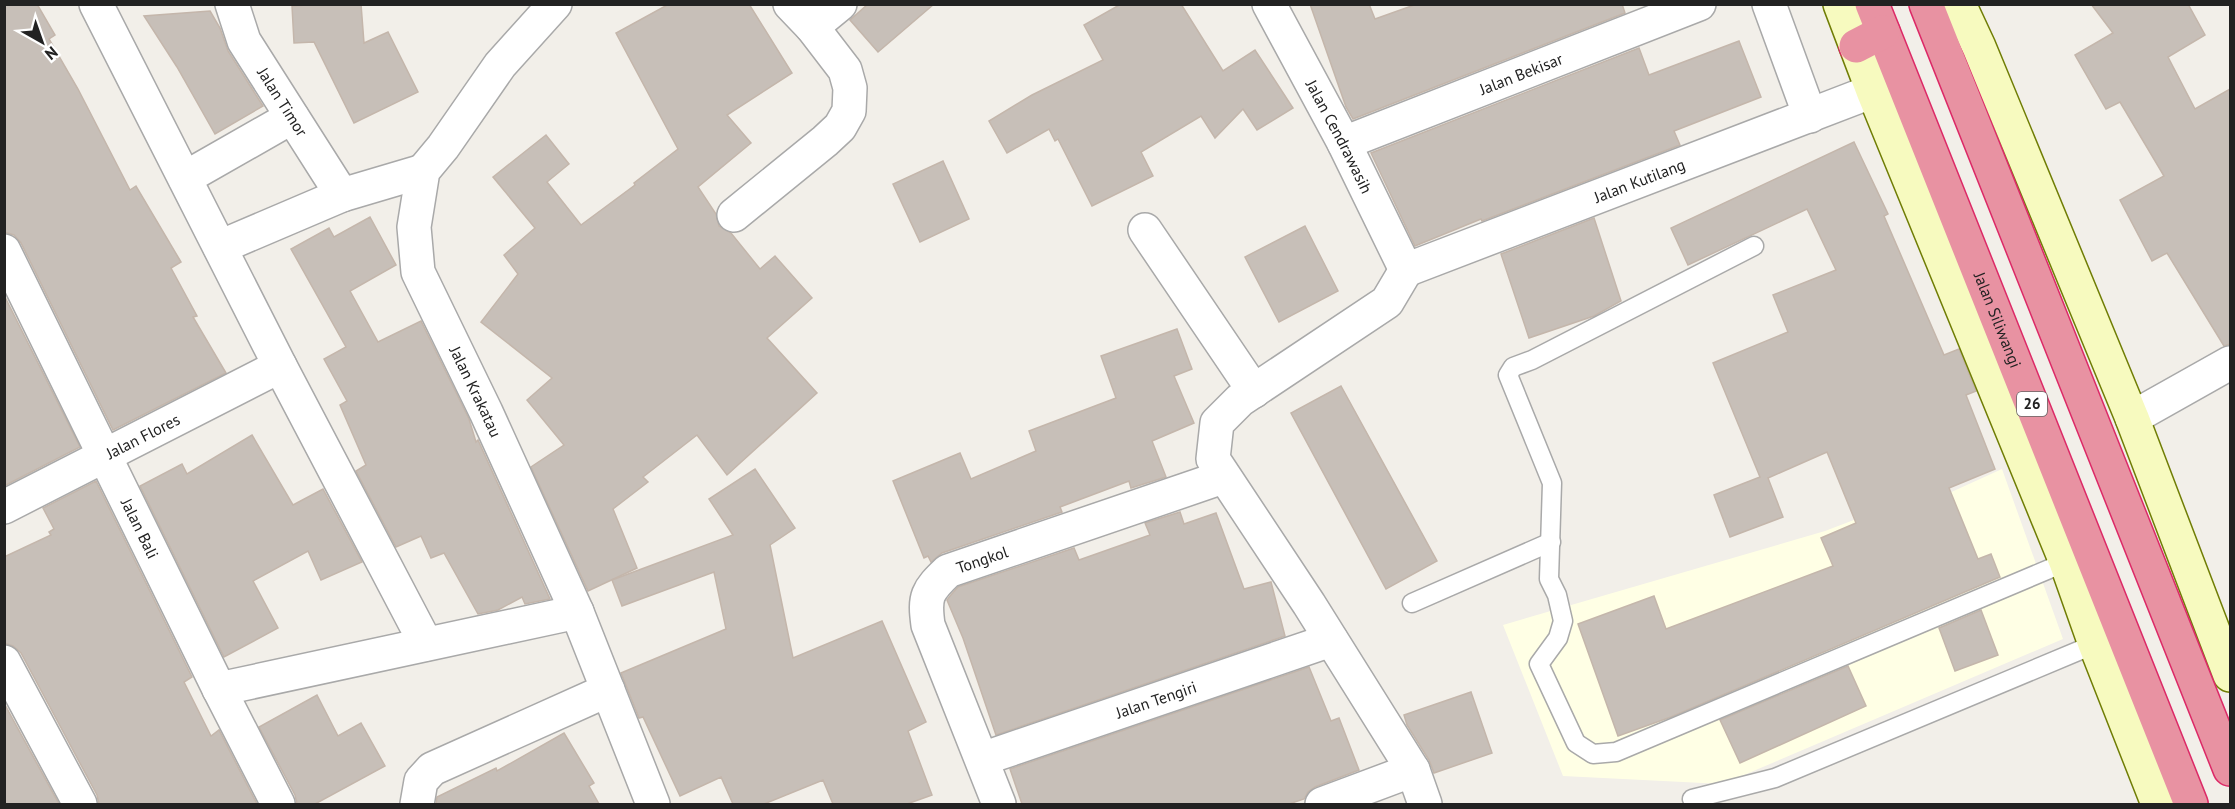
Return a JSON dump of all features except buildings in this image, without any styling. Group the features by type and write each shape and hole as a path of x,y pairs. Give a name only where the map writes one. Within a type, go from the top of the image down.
{"highway":[{"path":"1926,4 2230,765"},
{"name":"Jalan Siliwangi","path":"1870,28 2191,804"}],"street":[{"path":"96,4 280,366 426,644"},
{"name":"Jalan Timor","path":"232,4 244,41 342,195"},
{"path":"220,247 342,195 423,171 443,147 500,65 555,4"},
{"path":"734,215 825,141 840,127 849,111 850,88 845,70 801,16 840,4"},
{"name":"Jalan Bekisar","path":"1344,143 1699,4"},
{"path":"1769,4 1810,116"},
{"path":"1840,4 1870,28 1873,91 2066,562 2095,644 2158,804"},
{"path":"1959,4 1979,46 2132,418 2230,675"},
{"name":"Jalan Cendrawasih","path":"1281,8 1407,270"},
{"name":"Jalan Kutilang","path":"1407,270 1873,91"},
{"path":"185,178 292,117"},
{"name":"Jalan Krakatau","path":"423,171 414,227 418,272 486,412 577,612 653,804"},
{"path":"1145,230 1254,391"},
{"name":"Jalan Bali","path":"4,251 219,689 278,804"},
{"path":"1407,270 1388,302 1240,400 1216,423 1213,459 1413,770 1425,804"},
{"path":"2132,418 2230,363"},
{"name":"Jalan Flores","path":"4,507 280,366"},
{"name":"Tongkol","path":"999,804 928,625 926,595 932,585 948,571 1223,477"},
{"path":"219,689 577,612"},
{"name":"Jalan Tengiri","path":"982,759 1331,640"},
{"path":"4,662 80,804"},
{"path":"417,804 421,781 432,769 608,690"},
{"path":"1322,804 1413,770"}],"lane":[{"path":"1754,246 1532,360 1513,367 1508,375 1552,483 1549,579 1557,595 1563,621 1558,638 1539,664 1576,743 1593,754 1616,752 2066,562"},
{"path":"1413,603 1551,543"},
{"path":"1692,799 1775,778 2095,644"}],"shaded area":[{"path":"2002,469 2063,639 1723,784 1563,776 1503,625 1825,531 1922,494 1936,499"}]}
